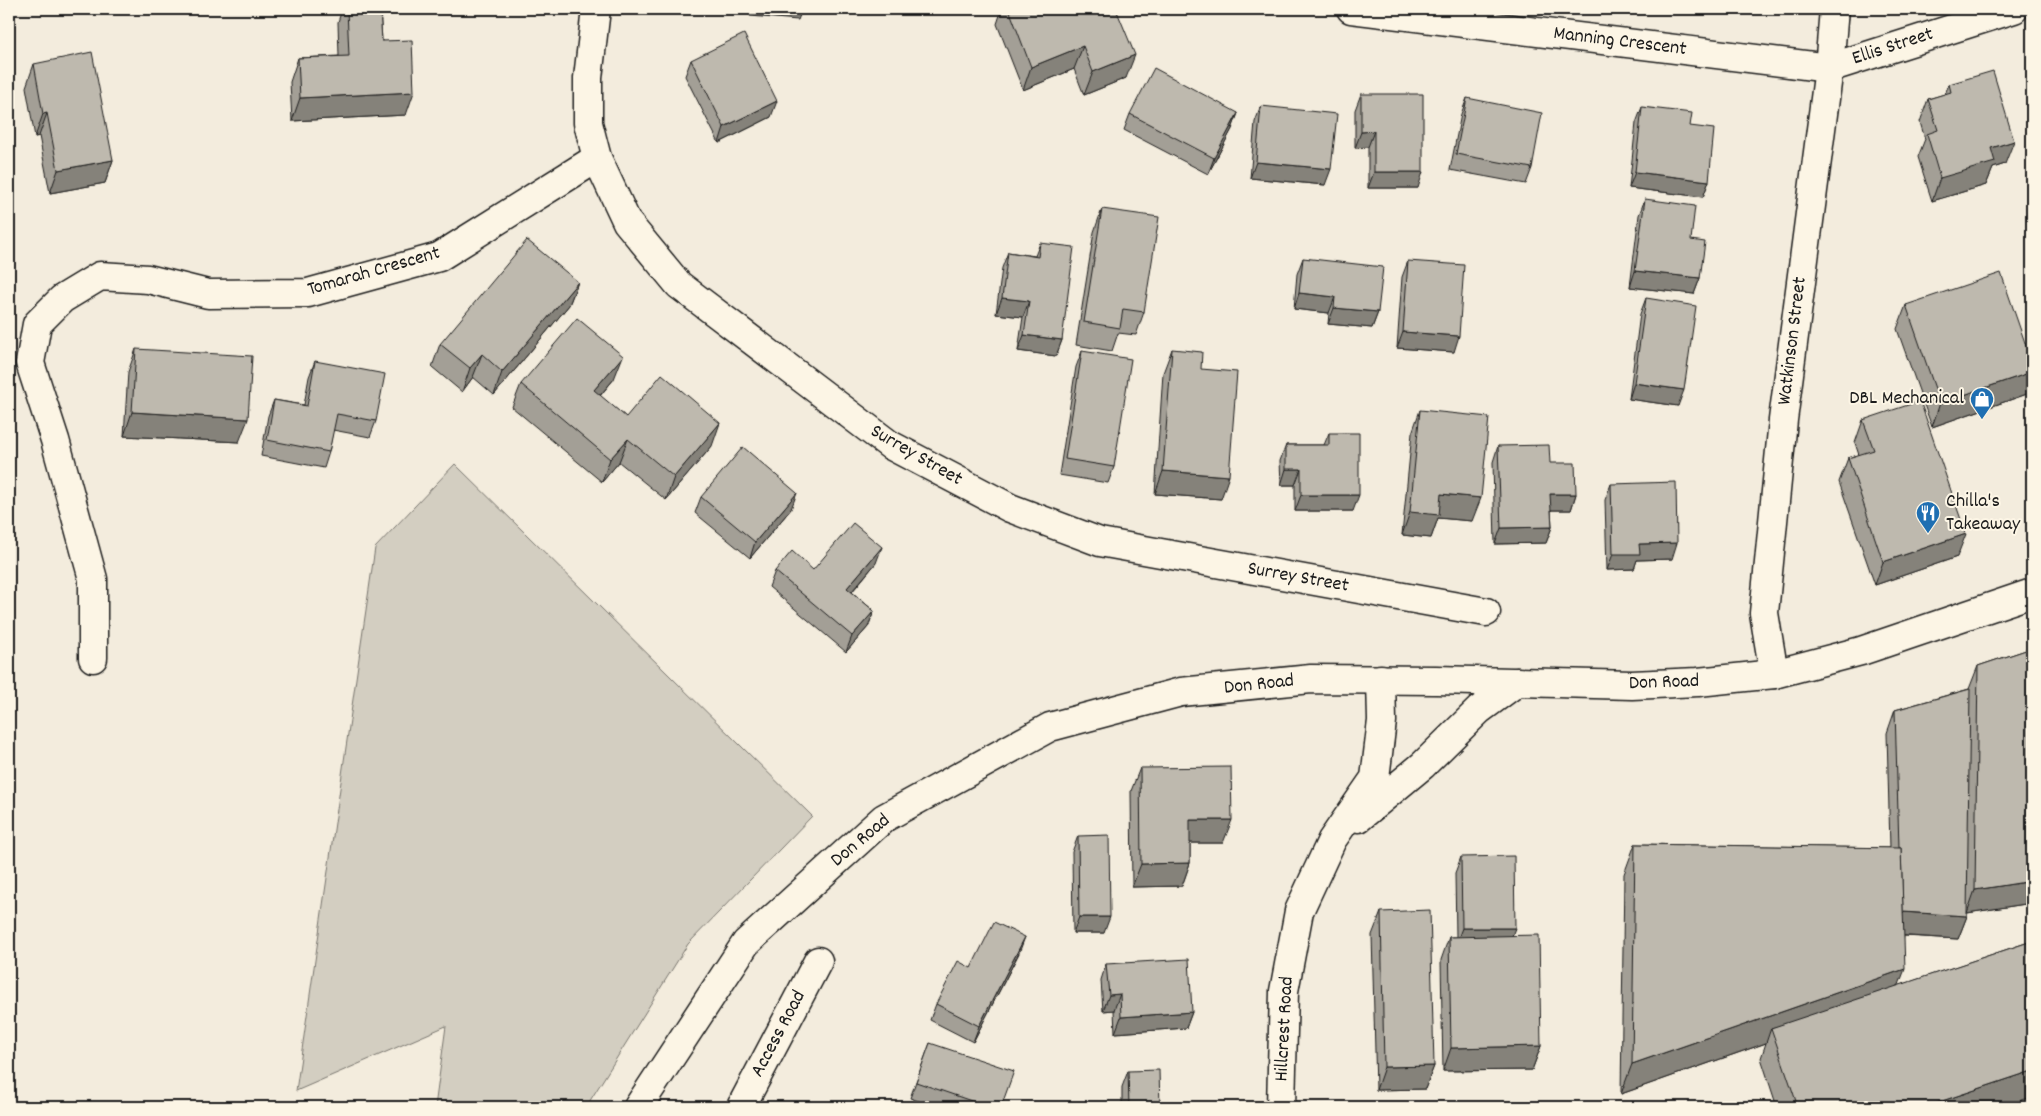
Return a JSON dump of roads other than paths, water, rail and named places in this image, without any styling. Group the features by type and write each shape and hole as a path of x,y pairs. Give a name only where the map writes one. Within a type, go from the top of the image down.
{"street":[{"name":"Surrey Street","path":"596,9 588,78 588,124 597,158 627,222 679,285 890,445 1010,508 1100,542 1486,612"},
{"name":"Manning Crescent","path":"1351,9 1829,68"},
{"name":"Watkinson Street","path":"1774,674 1764,614 1783,420 1829,68 1834,9"},
{"name":"Ellis Street","path":"1829,68 2014,9"},
{"name":"Tomarah Crescent","path":"93,658 93,579 55,440 30,363 36,324 62,299 100,276 148,279 208,294 308,293 439,257 597,158"},
{"name":"Don Road","path":"638,1107 746,943 884,818 1050,727 1181,692 1311,680 1632,685 1698,682 1774,674 1861,651 2032,593"},
{"name":"Hillcrest Road","path":"1281,1107 1284,991 1299,911 1332,840 1375,778 1382,721 1381,680"},
{"name":"Hillcrest Road","path":"1332,840 1423,765 1479,710 1517,682"},
{"name":"Access Road","path":"741,1107 818,961"}],"place":[{"name":"DBL Mechanical","path":"1982,420"},
{"name":"Chilla's Takeaway","path":"1928,534"}]}
